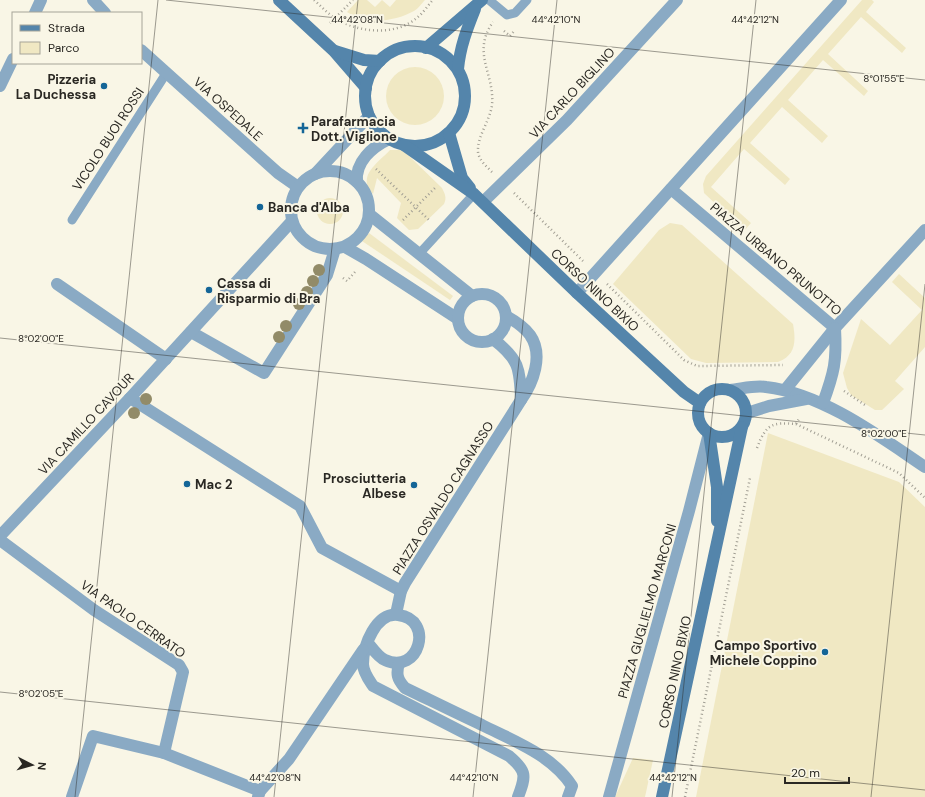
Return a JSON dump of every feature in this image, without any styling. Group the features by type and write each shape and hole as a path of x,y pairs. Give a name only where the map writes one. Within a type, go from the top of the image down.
{"main road":[{"path":"279,0 334,51 366,88"},
{"path":"426,48 479,3"},
{"path":"458,69 441,54 426,48 410,47 393,51 380,61 370,74 366,88 365,102 369,116 377,128 389,139 404,145 421,146 436,142 449,133 458,121 464,107 465,92 458,69 459,53 464,35 479,3"},
{"path":"334,51 364,60 380,61"},
{"name":"CORSO NINO BIXIO","path":"449,133 462,178 474,194"},
{"name":"CORSO NINO BIXIO","path":"404,145 484,202 577,293 684,392 700,403"},
{"path":"716,389 730,390 744,402 747,413 742,427 730,436 716,436 709,433 699,420 698,411 700,403 709,393 716,389"},
{"name":"CORSO NINO BIXIO","path":"662,797 742,427"},
{"name":"CORSO NINO BIXIO","path":"709,433 717,487 716,552"}],"street":[{"path":"35,12 41,0"},
{"path":"93,0 104,12"},
{"name":"VIA CARLO BIGLINO","path":"484,202 567,120 677,0"},
{"path":"577,293 841,0"},
{"name":"VIA OSPEDALE","path":"142,51 278,174 298,187"},
{"path":"0,86 12,61"},
{"path":"369,116 315,174 298,187 293,198 291,209 292,221 304,240 313,246 324,249 340,248 366,259 458,319"},
{"path":"357,182 356,172 360,164 378,144 389,139"},
{"path":"192,332 264,373 327,275 340,248 361,235 366,226 369,214 368,202 364,191 357,182 347,175 336,172 315,174"},
{"name":"PIAZZA URBANO PRUNOTTO","path":"671,189 836,328 925,230"},
{"path":"369,214 472,296"},
{"name":"VIA CAMILLO CAVOUR","path":"0,536 192,332 292,221"},
{"path":"57,284 166,359"},
{"path":"480,293 494,297 504,307 506,316 505,325 501,333 493,339 484,342 475,341 467,336 461,328 458,319 459,310 464,302 472,296 480,293"},
{"name":"PIAZZA OSVALDO CAGNASSO","path":"396,614 401,591 531,385 536,369 535,349 531,337 523,327 506,316"},
{"path":"785,390 836,328"},
{"path":"822,403 831,381 836,356 836,328"},
{"path":"493,339 507,350 515,360 521,374 522,400"},
{"path":"730,390 765,386 785,390 822,403 881,438 925,467"},
{"path":"130,398 300,506 322,548 401,591"},
{"path":"747,413 769,406 808,399"},
{"name":"PIAZZA GUGLIELMO MARCONI","path":"609,797 689,511 709,433"},
{"name":"VIA PAOLO CERRATO","path":"0,540 94,610 179,666 183,672 164,753"},
{"path":"368,643 379,656 385,660 399,662 412,656 417,649 419,635 418,629 409,618 396,614 388,615 376,625 368,643 364,654 363,666 367,677 373,686 509,756 521,766 524,774 518,797"},
{"path":"72,797 93,736 164,753 259,794 289,759 333,697 368,643"},
{"path":"399,662 396,673 404,688 517,742 552,762 565,774 570,791"}],"lane":[{"path":"489,0 507,14 515,13 527,0"},
{"name":"VICOLO BUOI ROSSI","path":"72,220 167,72"},
{"path":"419,254 474,194"}],"path":[{"path":"314,0 335,18 355,28 379,31 398,28 418,17 432,0"},
{"path":"318,36 354,0"},
{"path":"365,158 429,220"},
{"path":"595,272 684,360 697,366 784,365 801,369"},
{"path":"831,381 867,407"},
{"path":"796,424 808,399"},
{"path":"755,453 764,431 770,425 780,423 796,424 899,473 925,498"},
{"path":"685,797 752,471"}],"green space":[{"path":"358,0 367,0 375,7 382,0 390,7 396,0 425,0 415,10 398,18 389,20 371,20 363,19 347,12"},
{"path":"862,0 872,0 874,2 866,12 906,48 902,53 861,17 828,54 868,91 864,96 823,60 788,100 828,136 822,143 782,107 750,143 790,179 785,185 744,149 711,187 751,223 744,231 704,193 703,184 706,176"},
{"path":"415,67 426,69 436,75 442,85 444,96 442,107 436,117 426,123 415,125 404,123 394,117 388,107 386,96 388,85 394,75 404,69"},
{"path":"390,150 401,150 406,153 442,188 445,194 444,204 418,229 409,230 397,218 401,203 377,178 373,194 368,187 367,181 371,170"},
{"path":"330,198 339,202 343,211 339,220 330,224 321,220 317,211 321,202"},
{"path":"670,223 682,225 793,324 794,342 788,356 778,362 706,363 691,359 613,284 659,230"},
{"path":"369,233 453,296 450,300 362,241"},
{"path":"899,274 925,298 925,347 895,381 904,389 882,410 875,410 851,395 847,388 843,373 861,319 890,345 922,310 892,282"},
{"name":"Campo Sportivo Michele Coppino","path":"768,433 899,482 925,507 925,797 696,797"},
{"path":"633,758 653,760 645,797 615,797"}],"place":[{"name":"Pizzeria La Duchessa","path":"104,86"},
{"name":"Parafarmacia Dott. Viglione","path":"303,128"},
{"name":"Banca d'Alba","path":"260,207"},
{"name":"Cassa di Risparmio di Bra","path":"209,290"},
{"name":"Mac 2","path":"187,484"},
{"name":"Prosciutteria Albese","path":"414,485"},
{"name":"Campo Sportivo Michele Coppino","path":"825,652"}]}
